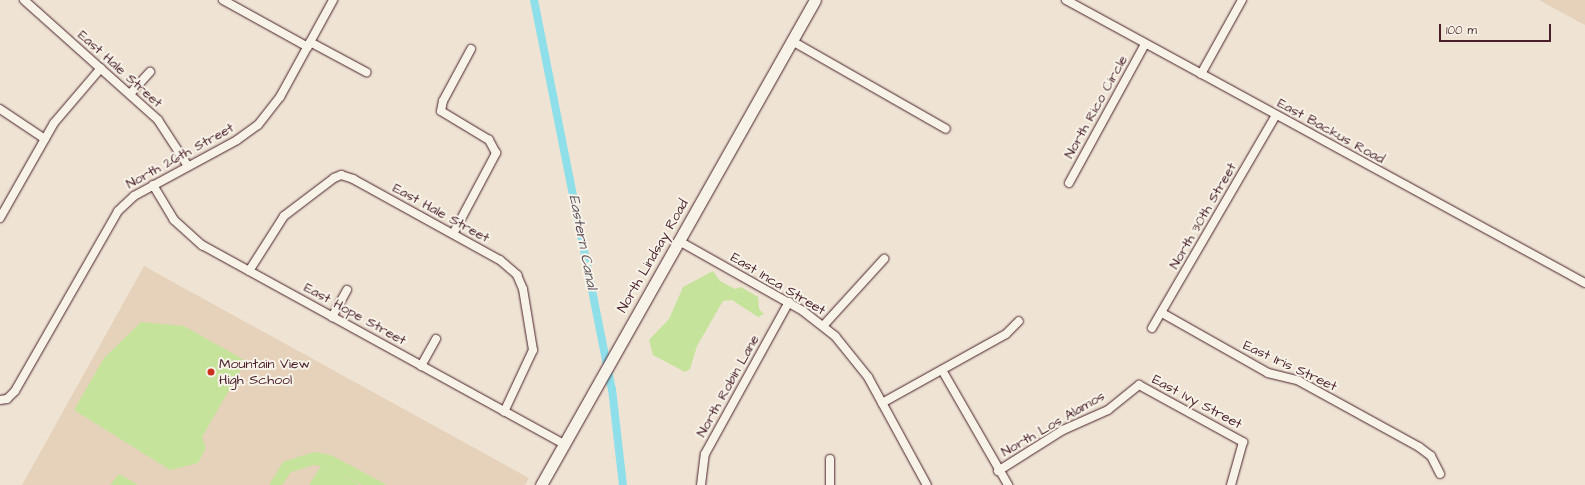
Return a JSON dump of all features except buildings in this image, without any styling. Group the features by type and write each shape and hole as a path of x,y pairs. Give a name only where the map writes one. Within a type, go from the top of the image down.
{"main road":[{"name":"North Lindsay Road","path":"541,485 815,0"}],"street":[{"name":"East Hale Street","path":"24,0 130,94 165,128 188,166"},
{"path":"223,0 366,72"},
{"name":"North 26th Street","path":"3,400 15,391 113,217 128,200 258,125 280,97 333,0"},
{"name":"East Backus Road","path":"1066,0 1585,283"},
{"path":"1201,74 1242,0"},
{"path":"792,41 946,129"},
{"name":"North Rico Circle","path":"1069,182 1145,44"},
{"path":"453,234 496,153 489,140 441,111 443,101 472,49"},
{"path":"0,218 45,139 101,68"},
{"path":"130,94 150,72"},
{"path":"0,109 45,139"},
{"name":"North 30th Street","path":"1152,328 1276,115"},
{"name":"East Hale Street","path":"249,271 279,221 341,175 453,234 506,264 523,289 533,350 504,412"},
{"name":"East Hope Street","path":"153,185 187,234 249,271 564,444"},
{"name":"East Inca Street","path":"679,241 789,302 824,326 857,361 882,403 926,485"},
{"path":"824,326 884,259"},
{"path":"332,317 347,290"},
{"name":"North Robin Lane","path":"701,485 705,454 789,302"},
{"name":"East Iris Street","path":"1162,313 1268,373 1299,381 1419,447 1431,456 1440,474"},
{"path":"882,403 1006,334 1019,321"},
{"path":"421,366 436,339"},
{"path":"942,370 998,471 1008,485"},
{"name":"North Los Alamos","path":"998,471 1063,430 1108,410 1139,385"},
{"name":"East Ivy Street","path":"1139,385 1243,442 1231,485"},
{"path":"830,459 830,485"}],"shaded area":[{"path":"1539,0 1585,0 1585,25 1579,22"},
{"name":"Mountain View High School","path":"144,266 529,478 525,485 22,485"}],"green space":[{"path":"713,271 720,281 735,289 741,287 758,297 759,309 764,314 758,317 732,300 723,301 697,346 690,369 685,372 653,355 649,340 669,319 683,287"},
{"path":"141,322 184,326 246,361 202,437 206,448 198,463 170,470 74,410 104,358"},
{"path":"314,452 331,455 387,485 362,485 337,472 360,485 309,485 321,466 314,465 291,472 282,485 269,485 283,462"},
{"path":"119,474 138,485 110,485"}],"waterway":[{"name":"Eastern Canal","path":"534,0 612,389 623,485"}],"place":[{"name":"Mountain View High School","path":"211,372"}]}
